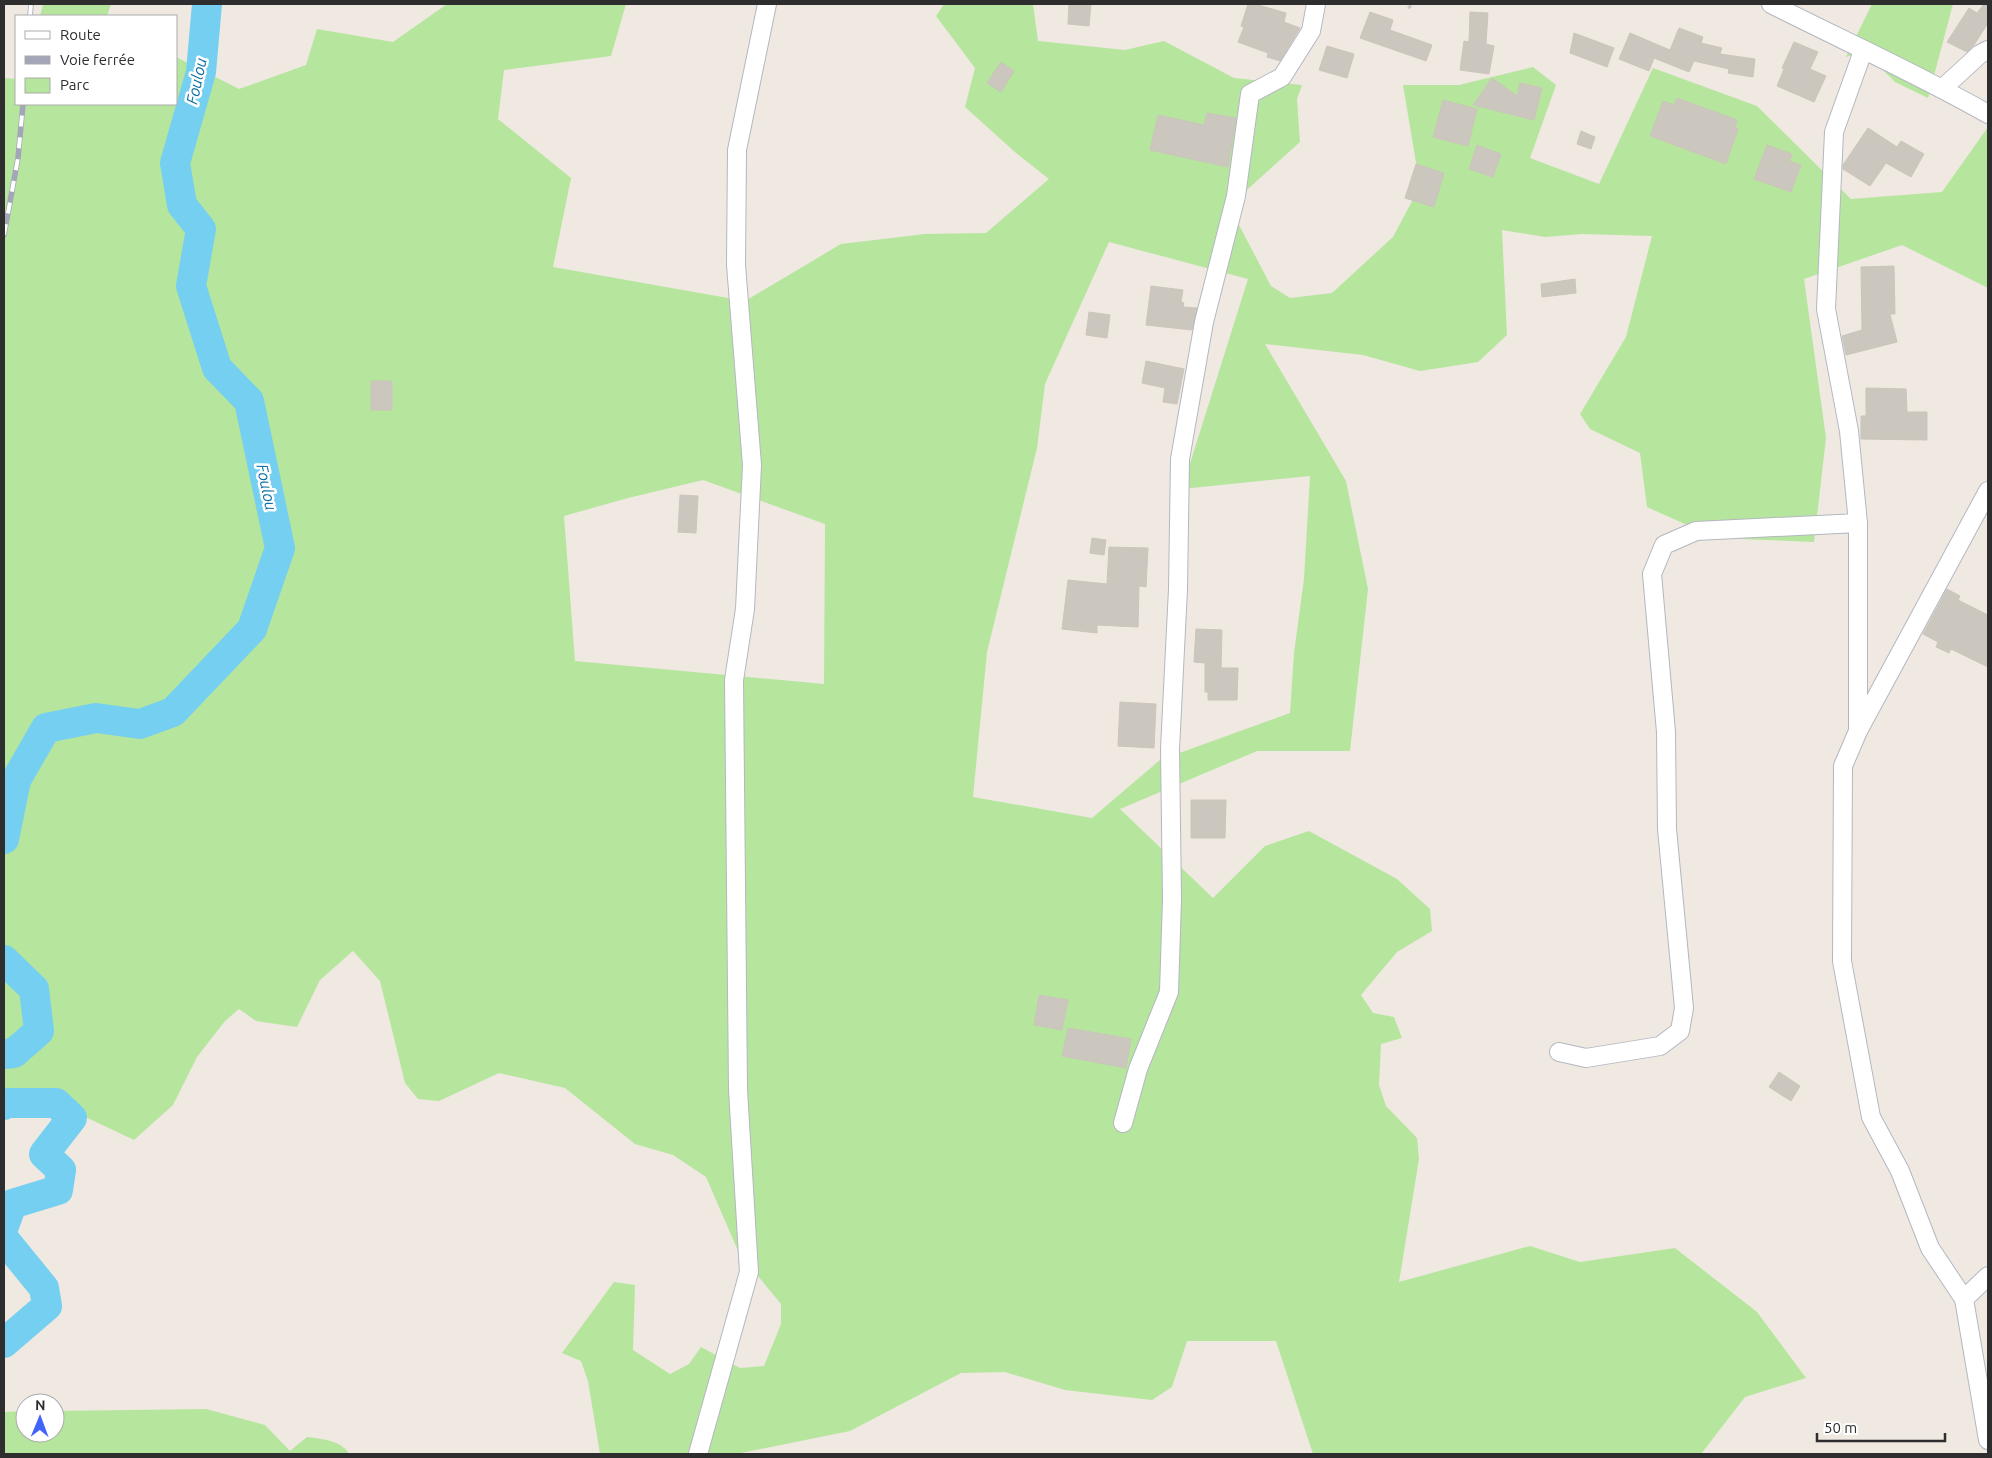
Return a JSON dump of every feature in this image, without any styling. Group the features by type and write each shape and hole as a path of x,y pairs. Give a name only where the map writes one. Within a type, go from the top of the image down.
{"street":[{"path":"698,1454 749,1272 738,1090 734,680 745,609 752,465 736,265 737,150 767,4"},
{"path":"1124,1123 1138,1069 1169,992 1172,899 1170,749 1178,589 1182,449 1204,322 1236,196 1250,94 1282,78 1310,31 1316,4"},
{"path":"1771,4 1943,88 1988,114"},
{"path":"1943,88 1980,54 1988,50"},
{"path":"1858,731 1858,522 1849,431 1826,309 1834,132 1864,51"},
{"path":"1988,492 1858,731 1842,766 1842,961 1871,1117 1900,1171 1930,1248 1964,1299 1988,1440"},
{"path":"1559,1052 1586,1058 1660,1046 1680,1031 1684,1008 1667,829 1666,732 1652,574 1664,545 1696,531 1858,522"},
{"path":"1964,1299 1988,1276"}],"path":[{"path":"1408,8 1414,4"}],"green space":[{"path":"43,4 111,4 107,15 40,15"},
{"path":"447,4 626,4 611,56 504,70 498,119 571,178 553,267 745,301 841,244 925,234 986,233 1049,179 1016,153 965,107 975,68 936,16 944,4 1033,4 1038,41 1125,50 1164,41 1234,78 1302,85 1297,99 1300,142 1229,206 1271,286 1290,298 1332,293 1393,237 1420,186 1403,85 1459,85 1533,67 1556,85 1530,158 1599,184 1653,68 1757,106 1851,199 1942,192 1988,127 1988,288 1902,245 1804,279 1826,438 1814,542 1716,538 1647,507 1640,453 1590,429 1580,414 1626,337 1652,236 1582,234 1545,237 1502,230 1507,335 1478,362 1420,371 1363,355 1265,344 1346,481 1368,589 1350,751 1257,751 1120,809 1213,898 1265,846 1309,831 1397,879 1430,909 1432,931 1397,952 1361,995 1373,1013 1394,1017 1402,1038 1381,1044 1379,1085 1386,1106 1417,1138 1419,1159 1399,1282 1530,1246 1580,1262 1675,1248 1757,1312 1806,1378 1745,1397 1701,1454 1313,1454 1276,1341 1187,1341 1172,1387 1152,1400 1065,1390 1005,1372 961,1373 850,1431 736,1454 600,1454 588,1381 581,1361 562,1353 614,1282 635,1285 633,1350 670,1374 689,1364 701,1347 740,1368 764,1366 781,1324 781,1304 739,1253 706,1177 673,1155 635,1144 565,1088 499,1073 439,1101 418,1099 405,1083 380,981 353,951 320,980 297,1027 256,1021 239,1009 225,1021 197,1057 173,1105 134,1140 56,1103 7,1103 4,1105 4,78 15,79 15,105 178,105 178,58 239,89 306,65 317,29 393,42","holes":["1109,242 1248,279 1182,489 1310,476 1304,579 1294,653 1290,713 1160,760 1092,818 973,797 987,652 1037,448 1045,384","703,480 825,524 824,684 575,661 564,516"]},
{"path":"1872,4 1953,4 1928,98 1895,82 1864,51 1846,57"},
{"path":"206,1409 265,1425 290,1451 307,1437 336,1443 346,1449 349,1454 4,1454 4,1412 15,1411 15,1443 65,1443 65,1411"}],"building":[{"path":"1069,4 1091,4 1089,26 1068,24"},
{"path":"1248,4 1255,4 1286,13 1284,22 1300,28 1280,61 1267,57 1268,53 1238,42 1244,27 1241,26"},
{"path":"1984,4 1988,4 1988,23 1974,45 1967,52 1947,42 1969,8 1977,13"},
{"path":"1370,12 1393,20 1390,30 1432,45 1426,61 1360,38"},
{"path":"1470,12 1488,13 1486,44 1494,46 1489,74 1460,70 1464,41 1469,42"},
{"path":"1679,28 1703,37 1701,43 1722,48 1720,54 1755,59 1753,77 1728,73 1729,69 1694,61 1689,72 1654,58 1649,71 1619,59 1630,33 1670,50"},
{"path":"1574,33 1614,48 1607,67 1570,53"},
{"path":"1794,42 1818,52 1810,69 1826,76 1814,102 1777,86 1784,69 1782,68"},
{"path":"1327,46 1354,54 1347,78 1319,70"},
{"path":"1001,62 1014,71 1001,92 987,83"},
{"path":"1492,78 1517,96 1520,83 1542,88 1534,120 1473,105"},
{"path":"1677,98 1737,120 1735,127 1738,129 1726,164 1650,136 1663,101 1674,105"},
{"path":"1443,100 1477,109 1468,146 1433,137"},
{"path":"1207,113 1236,118 1228,167 1150,150 1158,115 1204,125"},
{"path":"1868,128 1897,147 1901,141 1924,154 1911,177 1886,163 1870,186 1843,169 1843,165"},
{"path":"1581,131 1595,137 1591,149 1577,144"},
{"path":"1477,145 1501,154 1493,177 1469,169"},
{"path":"1767,145 1792,154 1789,161 1801,165 1791,192 1754,179"},
{"path":"1416,164 1444,173 1434,207 1405,198"},
{"path":"1894,266 1895,314 1890,314 1897,342 1846,355 1842,336 1862,330 1861,267"},
{"path":"1575,279 1576,293 1542,297 1541,284"},
{"path":"1151,286 1183,290 1181,302 1184,303 1183,307 1197,308 1192,330 1146,325"},
{"path":"1089,312 1110,315 1107,338 1086,335"},
{"path":"1146,361 1184,369 1177,404 1163,402 1165,388 1142,383"},
{"path":"371,381 392,381 392,410 371,410"},
{"path":"1866,388 1906,389 1907,412 1927,412 1927,440 1861,439 1861,416 1866,416"},
{"path":"680,495 698,496 696,533 678,532"},
{"path":"1092,538 1106,540 1104,555 1090,553"},
{"path":"1109,547 1148,548 1146,587 1139,586 1138,627 1097,625 1097,633 1062,629 1068,580 1107,584"},
{"path":"1947,589 1960,596 1958,600 1988,615 1988,667 1951,649 1949,653 1936,647 1938,642 1923,634"},
{"path":"1196,629 1222,630 1221,668 1238,668 1237,700 1208,700 1208,692 1205,692 1205,663 1194,662"},
{"path":"1120,702 1156,704 1154,748 1118,746"},
{"path":"1191,800 1226,800 1225,838 1191,838"},
{"path":"1039,995 1068,1000 1062,1030 1034,1025"},
{"path":"1068,1028 1131,1039 1126,1068 1062,1056"},
{"path":"1779,1072 1800,1086 1791,1101 1769,1087"}],"waterway":[{"name":"Foulou","path":"4,839 16,780 46,728 96,718 140,724 173,712 252,629 280,548 249,401 217,368 191,286 201,229 182,205 175,163 201,72 207,4"},
{"name":"Foulou","path":"4,960 34,989 39,1031 14,1053 4,1054"},
{"name":"Foulou","path":"4,1105 7,1103 56,1103 72,1118 44,1154 61,1170 58,1190 12,1204 4,1226"},
{"name":"Foulou","path":"4,1239 44,1288 47,1306 4,1343"}],"railway":[{"path":"30,15 31,4"},
{"path":"4,235 18,158 23,105"}]}
